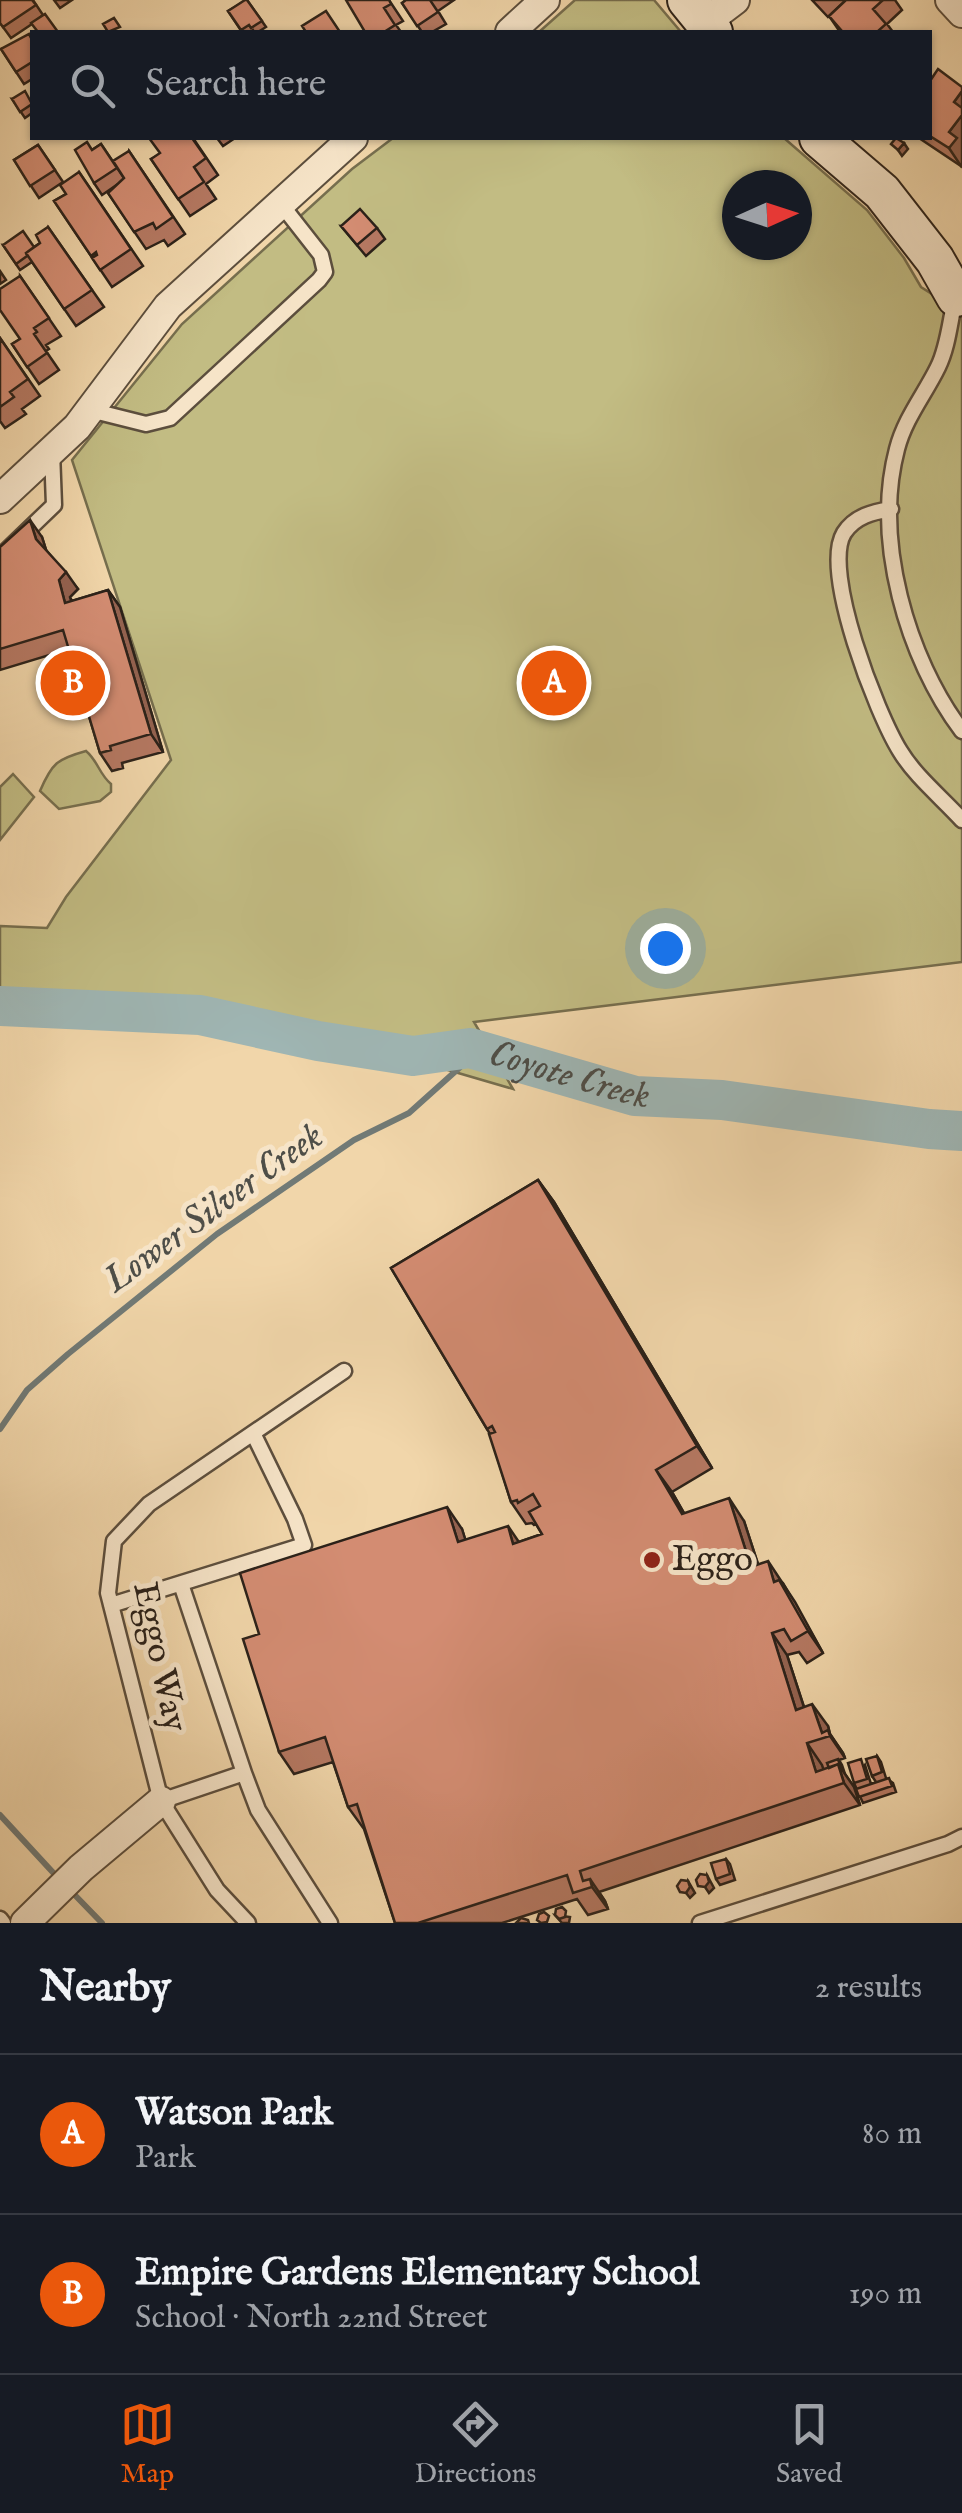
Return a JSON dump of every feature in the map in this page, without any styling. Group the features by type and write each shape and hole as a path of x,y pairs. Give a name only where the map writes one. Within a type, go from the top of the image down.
{"street":[{"path":"512,30 545,0"},
{"path":"950,0 962,14"},
{"path":"0,499 66,440 168,306 352,140"},
{"path":"821,140 882,192 959,295"},
{"path":"29,1918 161,1801"}],"lane":[{"path":"90,410 146,424 170,418 319,280 325,272 321,255 281,204"},
{"path":"959,295 940,364 913,410 897,449 890,509 904,617 947,712 962,732"},
{"path":"0,556 54,505 52,452"},
{"path":"890,509 865,514 844,533 837,559 858,660 901,753 962,820"},
{"name":"Eggo Way","path":"248,1923 217,1890 161,1801 108,1593 114,1541 149,1504 344,1371"},
{"path":"111,1605 304,1545 253,1433"},
{"path":"180,1584 258,1810 330,1923"},
{"path":"161,1801 244,1773"},
{"path":"700,1923 955,1841"}],"shaded area":[{"path":"575,0 654,0 679,30 541,30"},
{"path":"390,140 786,140 867,210 921,287 943,301 962,305 962,962 474,1022 513,1089 400,1056 341,1046 100,1013 0,1011 0,926 47,928 66,897 171,760 72,460 182,324 352,169"},
{"path":"86,751 111,784 111,792 100,801 59,809 40,791 44,782 57,764"},
{"path":"13,774 34,797 0,840 0,787"}],"building":[{"path":"0,0 32,0 36,5 3,27"},
{"path":"245,0 262,21 241,30 228,11"},
{"path":"346,0 389,0 391,4 384,8 395,25 387,30 364,30"},
{"path":"430,0 438,12 417,26 402,3"},
{"path":"846,0 883,0 873,9 886,24 879,30 841,30 829,16"},
{"path":"326,11 339,30 305,30 302,26"},
{"path":"45,14 57,30 36,30 31,23"},
{"path":"114,18 120,27 107,30 103,24"},
{"path":"29,34 30,63 16,72 1,49"},
{"path":"938,69 962,87 954,102 962,108 962,115 949,132 957,138 949,148 932,137 932,78"},
{"path":"25,91 30,105 20,112 12,99"},
{"path":"150,140 193,140 206,158 194,167 204,182 178,199 151,159 160,153"},
{"path":"894,140 904,143 898,150 891,144"},
{"path":"87,142 92,150 101,144 117,168 94,183 75,150"},
{"path":"38,145 55,170 30,186 14,160"},
{"path":"129,151 173,217 156,229 153,223 134,232 108,193 124,178 113,161"},
{"path":"79,172 131,249 100,270 92,258 96,252 91,256 54,201 66,194 60,185"},
{"path":"360,209 377,228 357,245 341,226"},
{"path":"48,227 92,290 64,309 26,253 40,243 36,235"},
{"path":"23,231 34,247 16,264 3,245"},
{"path":"20,276 49,318 34,328 47,353 27,367 12,344 20,339 0,310 0,289"},
{"path":"0,338 28,379 10,392 14,397 0,407"},
{"path":"30,520 36,539 66,572 59,580 65,603 108,590 151,734 110,746 111,750 100,753 63,630 0,649 0,547"},
{"name":"Eggo","path":"538,1180 697,1446 656,1470 682,1514 729,1498 751,1567 768,1561 774,1582 779,1580 808,1631 791,1641 784,1629 772,1633 796,1710 812,1704 822,1733 828,1730 830,1736 807,1743 816,1772 838,1764 844,1783 580,1871 583,1881 590,1879 592,1887 573,1893 567,1875 418,1923 395,1923 357,1804 348,1807 325,1737 279,1752 243,1639 259,1634 240,1573 447,1507 458,1542 508,1526 513,1544 542,1534 529,1512 540,1506 533,1494 518,1503 511,1502 489,1434 495,1432 492,1426 487,1429 391,1268"},
{"path":"877,1756 882,1772 872,1776 866,1759"},
{"path":"861,1759 867,1779 854,1783 848,1763"},
{"path":"889,1778 892,1786 859,1797 856,1789"},
{"path":"726,1859 730,1874 716,1879 711,1863"},
{"path":"700,1874 707,1875 709,1882 705,1887 698,1886"},
{"path":"681,1880 688,1881 686,1893 677,1886"},
{"path":"562,1907 565,1917 559,1919 556,1909"},
{"path":"544,1912 549,1916 547,1922 541,1923 537,1920"}],"waterway":[{"name":"Coyote Creek","path":"0,1006 200,1015 318,1041 413,1056 470,1048 635,1096 722,1100 962,1131"},
{"name":"Lower Silver Creek","path":"0,1429 27,1390 68,1354 217,1234 354,1140 409,1113 467,1061 470,1048"},
{"name":"Lower Silver Creek","path":"0,1815 59,1879"},
{"name":"Lower Silver Creek","path":"68,1888 102,1923"}],"place":[{"name":"Empire Gardens Elementary School","path":"73,683"},
{"name":"Watson Park","path":"554,683"},
{"name":"Eggo","path":"652,1560"}]}
